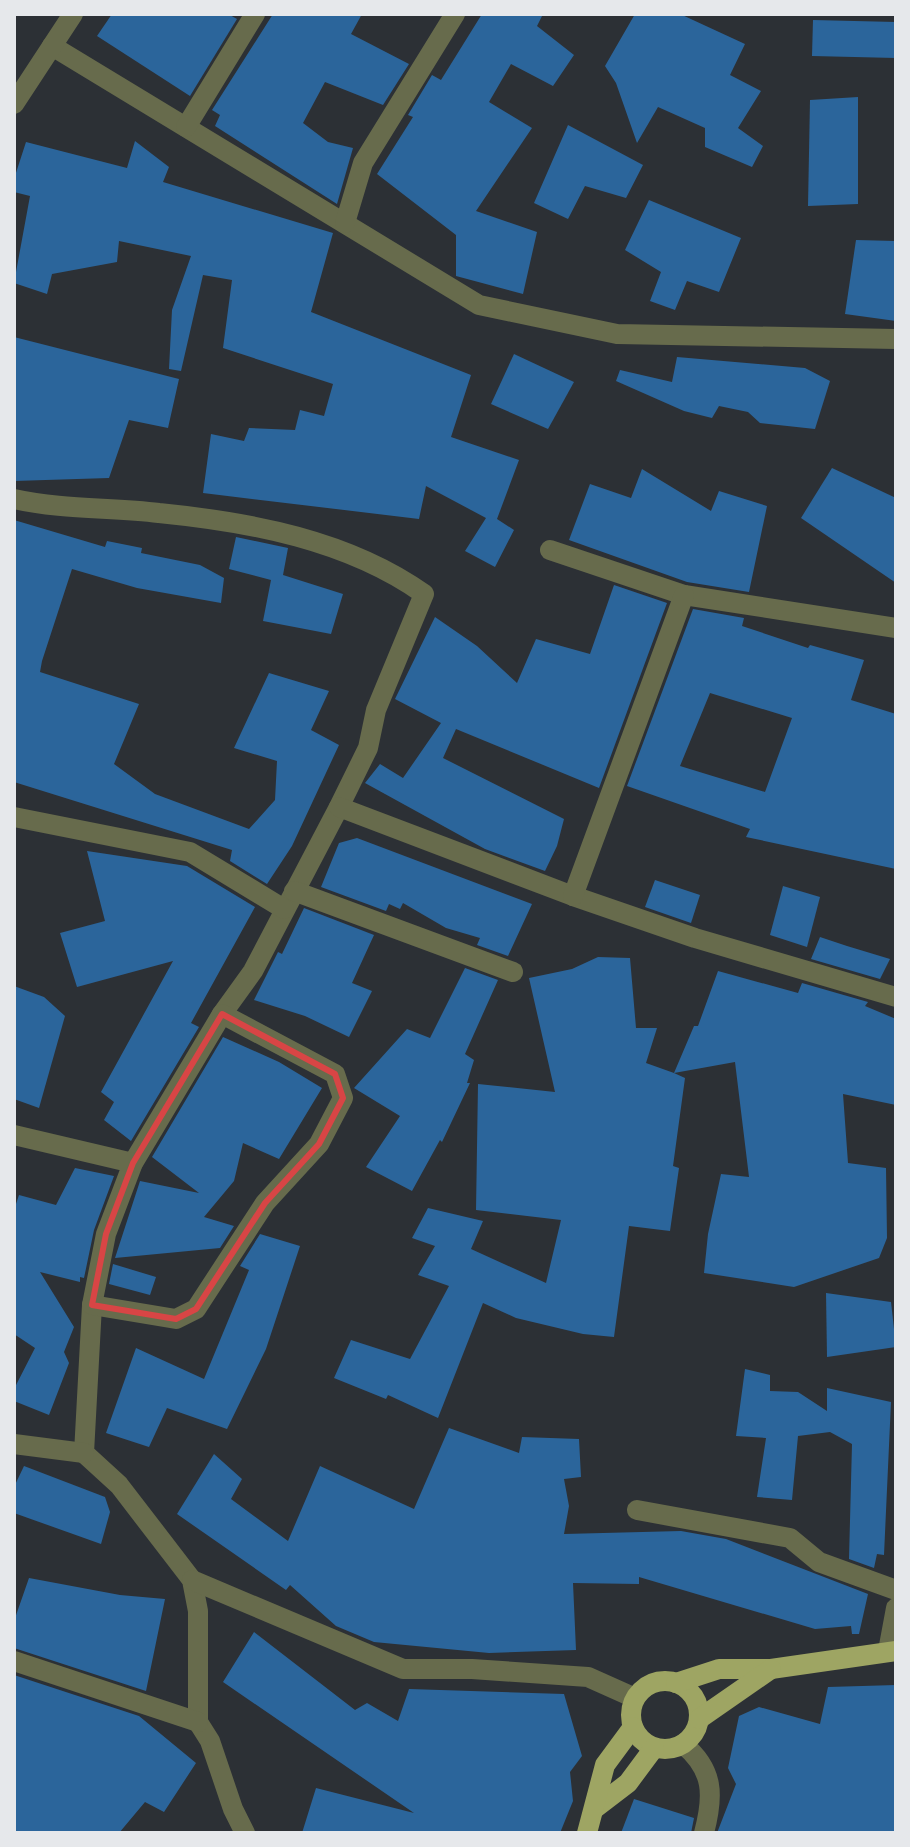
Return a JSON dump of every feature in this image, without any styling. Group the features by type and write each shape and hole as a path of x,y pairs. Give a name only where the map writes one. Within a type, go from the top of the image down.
{"main road":[{"path":"676,1683 719,1669 771,1669 892,1651"},
{"path":"699,1719 771,1669"},
{"path":"660,1681 676,1683 689,1691 697,1703 699,1719 694,1733 683,1744 669,1749 654,1748 641,1740 633,1727 631,1712 635,1698 646,1686 660,1681"},
{"path":"587,1833 605,1765 633,1727"},
{"path":"594,1809 628,1783 654,1748"}],"street":[{"path":"14,104 73,14"},
{"path":"186,127 255,14"},
{"path":"345,223 363,163 455,14"},
{"path":"52,46 479,305 602,331 896,339"},
{"path":"14,499 107,512 158,512 298,536 366,560 424,594 376,710 368,748 339,807 253,971 222,1014 133,1163 106,1234 92,1305 84,1453"},
{"path":"550,550 684,595 896,628"},
{"path":"573,896 684,595"},
{"path":"339,807 573,896 695,938 896,997"},
{"path":"14,817 190,852 289,900 513,972"},
{"path":"92,1305 176,1319 196,1309 265,1203 319,1144 343,1098 335,1074 222,1014"},
{"path":"14,1135 133,1163"},
{"path":"14,1444 84,1453 119,1485 192,1580 198,1611 198,1722 210,1741 233,1809 245,1833"},
{"path":"637,1510 790,1538 819,1562 896,1590"},
{"path":"192,1580 403,1669 472,1669 588,1677 635,1698"},
{"path":"892,1651 896,1608"},
{"path":"14,1661 198,1722"},
{"path":"683,1744 701,1759 709,1775 704,1833"}],"highlighted area":[{"path":"222,1014 335,1074 343,1098 319,1144 265,1203 196,1309 176,1319 92,1305 106,1234 133,1163"}],"building":[{"path":"112,14 228,14 237,19 190,96 97,36"},
{"path":"273,14 362,14 351,34 409,64 383,105 325,82 303,123 328,142 353,148 337,204 215,126 220,115 212,110"},
{"path":"482,14 543,14 537,26 574,55 553,86 511,64 489,102 532,128 476,211 537,232 523,294 456,276 456,235 377,174 413,117 408,115 432,75 441,80"},
{"path":"635,14 680,14 745,44 730,75 761,91 738,128 763,146 752,167 705,147 705,128 658,107 637,143 616,83 605,66"},
{"path":"813,20 896,22 896,58 812,56"},
{"path":"858,97 858,204 808,206 810,100"},
{"path":"568,125 643,165 626,198 585,186 568,219 534,203"},
{"path":"135,141 169,167 163,182 333,233 311,312 471,375 451,437 519,460 497,519 514,530 495,567 465,551 486,518 426,486 419,519 203,493 211,434 244,441 249,428 295,430 300,410 324,416 333,384 223,348 232,280 203,275 181,371 169,369 172,310 191,256 119,241 117,262 52,274 47,294 14,283 30,196 14,192 14,179 26,142 127,168"},
{"path":"649,200 741,238 719,292 687,281 675,310 650,301 661,272 625,250"},
{"path":"856,240 896,241 896,321 845,314"},
{"path":"14,337 179,379 168,428 129,420 109,478 14,481"},
{"path":"514,354 574,382 548,429 491,404"},
{"path":"677,357 805,368 830,381 815,429 760,423 748,412 719,406 712,418 684,411 616,381 620,370 672,382"},
{"path":"832,468 896,498 896,583 801,518"},
{"path":"642,469 711,511 719,491 767,506 749,592 687,582 569,540 590,484 631,498"},
{"path":"14,520 105,547 107,541 142,548 141,553 200,565 224,578 221,603 137,588 72,569 42,661 40,672 139,704 114,764 155,794 249,829 275,800 277,761 234,748 269,673 329,691 311,730 339,745 292,846 267,884 230,861 232,850 14,782"},
{"path":"236,537 288,548 283,575 343,594 331,634 263,621 271,580 229,569"},
{"path":"614,585 667,603 599,788 456,729 443,758 564,819 557,846 545,871 485,849 365,783 380,764 403,778 441,723 395,699 435,617 477,646 517,683 536,639 590,654"},
{"path":"693,609 744,618 742,626 808,648 810,645 864,660 851,700 896,714 896,869 746,837 750,829 627,786","holes":["710,693 792,718 765,792 680,766"]},
{"path":"357,838 532,904 508,956 477,945 480,938 446,928 403,903 400,909 389,904 386,911 321,887 339,843"},
{"path":"87,851 187,866 255,907 191,1023 199,1027 131,1141 104,1120 114,1102 101,1092 173,961 77,987 60,933 105,921"},
{"path":"655,880 700,895 691,923 645,907"},
{"path":"783,886 820,897 807,947 770,935"},
{"path":"304,908 374,935 352,983 372,991 349,1037 305,1016 254,1000 278,952 282,954"},
{"path":"820,937 890,959 880,979 811,959"},
{"path":"598,957 630,958 636,1028 657,1028 646,1063 685,1078 673,1166 679,1168 670,1231 629,1226 614,1337 583,1334 516,1318 483,1303 438,1418 388,1395 386,1399 334,1378 351,1340 410,1359 449,1286 418,1275 435,1246 412,1238 428,1208 483,1221 471,1249 546,1283 561,1220 476,1210 478,1084 555,1092 529,978 572,969"},
{"path":"465,968 498,980 465,1054 474,1060 467,1083 470,1083 442,1142 440,1140 412,1191 366,1167 400,1116 354,1088 407,1029 430,1038"},
{"path":"718,971 798,993 802,983 868,1002 865,1006 896,1019 896,1105 843,1094 848,1163 886,1168 887,1238 879,1258 794,1287 704,1273 708,1234 721,1174 749,1177 735,1062 674,1073 694,1026 698,1026"},
{"path":"14,986 44,997 65,1016 39,1108 14,1099"},
{"path":"223,1037 279,1062 322,1088 279,1159 243,1143 234,1181 204,1217 234,1226 220,1248 115,1258 140,1181 199,1193 152,1157"},
{"path":"75,1168 114,1176 94,1230 84,1278 80,1277 80,1282 40,1272 74,1327 64,1352 69,1363 49,1415 14,1401 14,1389 35,1348 14,1334 14,1210 19,1195 56,1205"},
{"path":"260,1234 300,1246 266,1349 227,1429 167,1408 149,1447 106,1433 136,1348 204,1379 249,1270 240,1266"},
{"path":"113,1264 156,1277 150,1295 109,1284"},
{"path":"826,1293 891,1302 896,1347 827,1357"},
{"path":"745,1369 770,1375 770,1391 798,1392 827,1411 827,1388 891,1402 884,1555 877,1554 874,1568 849,1559 852,1444 830,1432 798,1436 792,1500 757,1497 766,1438 736,1436"},
{"path":"449,1428 519,1453 522,1437 579,1439 581,1477 564,1479 569,1506 564,1534 681,1531 726,1539 868,1594 859,1634 852,1634 851,1626 815,1629 639,1577 639,1584 573,1583 576,1650 489,1653 374,1642 336,1626 290,1585 286,1590 177,1514 214,1454 242,1479 231,1499 288,1541 320,1466 414,1509"},
{"path":"24,1466 105,1497 110,1512 101,1544 14,1513 14,1487"},
{"path":"29,1578 120,1595 165,1599 146,1691 14,1648 14,1621"},
{"path":"254,1632 355,1710 367,1703 398,1721 409,1689 564,1694 582,1756 570,1772 573,1801 560,1833 302,1833 316,1788 414,1813 223,1682"},
{"path":"14,1675 139,1716 196,1763 164,1812 145,1802 119,1833 14,1833"},
{"path":"896,1685 896,1833 717,1833 736,1784 728,1768 739,1716 759,1707 820,1724 828,1687"},
{"path":"634,1799 694,1818 691,1833 621,1833"}]}
